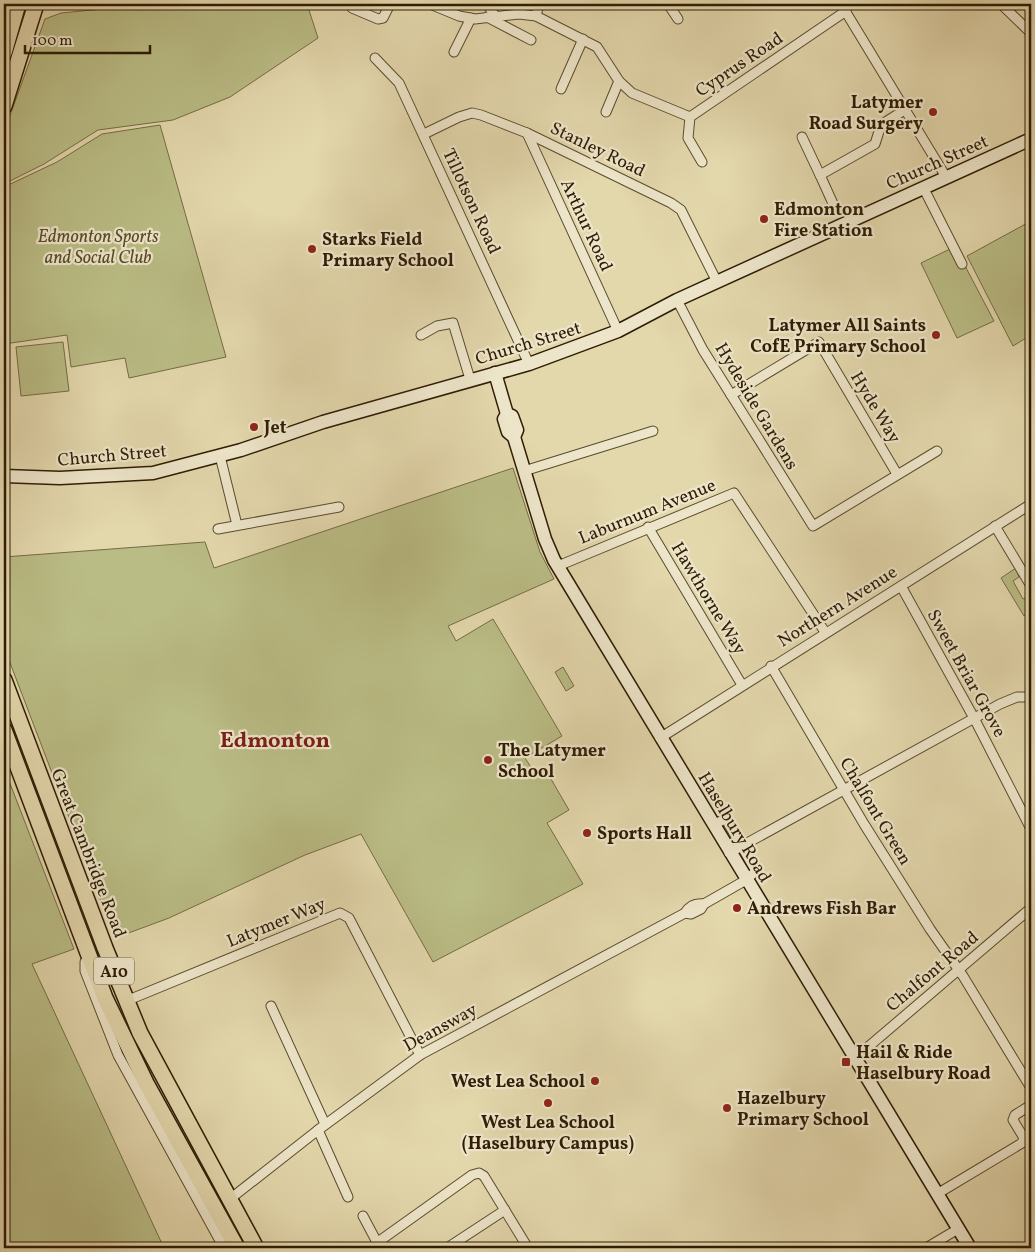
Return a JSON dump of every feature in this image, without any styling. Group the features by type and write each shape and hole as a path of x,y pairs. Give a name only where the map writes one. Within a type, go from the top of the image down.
{"highway":[{"path":"4,53 18,4"},
{"path":"4,106 36,4"},
{"name":"Great Cambridge Road","path":"4,680 126,1001 161,1075 256,1248"},
{"name":"Great Cambridge Road","path":"4,730 124,1041 236,1248"}],"main road":[{"name":"Church Street","path":"4,476 60,478 153,472 220,456 323,422 470,379 529,364 618,331 677,300 1031,139"},
{"name":"Haselbury Road","path":"495,373 507,414 512,416 517,430 514,437 545,539 558,566 660,738 970,1248"}],"street":[{"path":"352,8 378,19 383,18 390,4"},
{"path":"430,4 459,16 470,18 536,16 597,47 619,82 632,93 690,117"},
{"path":"487,4 491,17 530,40"},
{"path":"536,16 539,4"},
{"path":"668,4 678,19"},
{"path":"1001,4 1031,33"},
{"path":"843,7 946,177"},
{"name":"Cyprus Road","path":"702,162 688,138 690,117 843,7"},
{"path":"454,52 470,18"},
{"path":"561,89 583,39"},
{"name":"Tillotson Road","path":"375,58 399,84 424,134 529,364"},
{"path":"606,112 619,82"},
{"path":"820,175 875,144 881,125 906,109"},
{"name":"Stanley Road","path":"424,134 459,117 472,113 527,133 681,210 717,282"},
{"name":"Arthur Road","path":"527,133 618,331"},
{"path":"802,137 835,208"},
{"path":"923,187 962,264"},
{"name":"Hydeside Gardens","path":"677,300 731,395 813,526 897,474"},
{"path":"421,335 437,326 450,322 453,323 470,379"},
{"name":"Hyde Way","path":"731,395 819,342 897,474"},
{"path":"524,471 653,431"},
{"path":"897,474 937,452"},
{"path":"220,456 237,525"},
{"name":"Laburnum Avenue","path":"558,566 648,527 734,493 825,632"},
{"name":"Northern Avenue","path":"660,738 771,666 1031,504"},
{"path":"218,529 339,507"},
{"path":"996,526 1031,586"},
{"name":"Hawthorne Way","path":"648,527 742,686"},
{"name":"Sweet Briar Grove","path":"901,586 974,718 1031,829"},
{"name":"Chalfont Green","path":"771,666 843,790 915,905 958,969 1031,1088"},
{"path":"730,853 1010,699 1031,697"},
{"path":"713,825 726,820 742,845 756,871 746,880"},
{"name":"Deansway","path":"230,1199 321,1127 420,1055 685,913 691,914 701,909 704,904 746,880"},
{"name":"Chalfont Road","path":"854,1058 1031,908"},
{"name":"Latymer Way","path":"126,1001 340,913 349,918 420,1055"},
{"path":"92,962 85,962 85,971 118,1055 224,1248"},
{"path":"271,1006 348,1197"},
{"path":"937,1194 1022,1143 1024,1138 1013,1120 1015,1115 1031,1105"},
{"path":"363,1216 379,1245 472,1175 479,1173 484,1176 526,1248"},
{"path":"447,1248 505,1210"},
{"path":"926,1248 958,1229"}],"green space":[{"path":"154,4 307,4 318,38 230,97 173,120 98,130 44,164 4,184 4,132 45,19 61,13"},
{"name":"Edmonton Sports and Social Club","path":"160,125 226,357 129,378 125,358 71,367 67,335 4,344 4,187 57,162 102,134"},
{"path":"1031,221 1031,335 1013,346 967,256"},
{"path":"950,249 958,266 964,264 994,321 957,338 921,263"},
{"path":"63,342 69,391 21,396 16,347"},
{"path":"513,468 540,552 554,579 448,626 456,641 493,619 562,736 525,758 534,772 544,767 569,810 547,823 583,884 433,962 361,834 305,855 169,918 115,938 4,647 4,557 205,542 214,568"},
{"path":"1016,568 1019,577 1013,581 1023,599 1029,596 1031,600 1031,611 1024,616 1001,578"},
{"path":"563,667 574,686 566,691 555,672"},
{"path":"4,768 74,949 32,964 164,1248 4,1248"}],"waterway":[{"path":"52,9 137,4"}],"place":[{"name":"Latymer Road Surgery","path":"933,112"},
{"name":"Edmonton Fire Station","path":"764,219"},
{"name":"Starks Field Primary School","path":"312,249"},
{"name":"Latymer All Saints CofE Primary School","path":"936,335"},
{"name":"Jet","path":"254,427"},
{"name":"The Latymer School","path":"488,760"},
{"name":"Sports Hall","path":"587,833"},
{"name":"Andrews Fish Bar","path":"737,908"},
{"name":"Hail & Ride Haselbury Road","path":"846,1062"},
{"name":"West Lea School","path":"595,1081"},
{"name":"West Lea School (Haselbury Campus)","path":"548,1103"},
{"name":"Hazelbury Primary School","path":"727,1108"}],"district":[{"name":"Edmonton","path":"275,739"}]}
